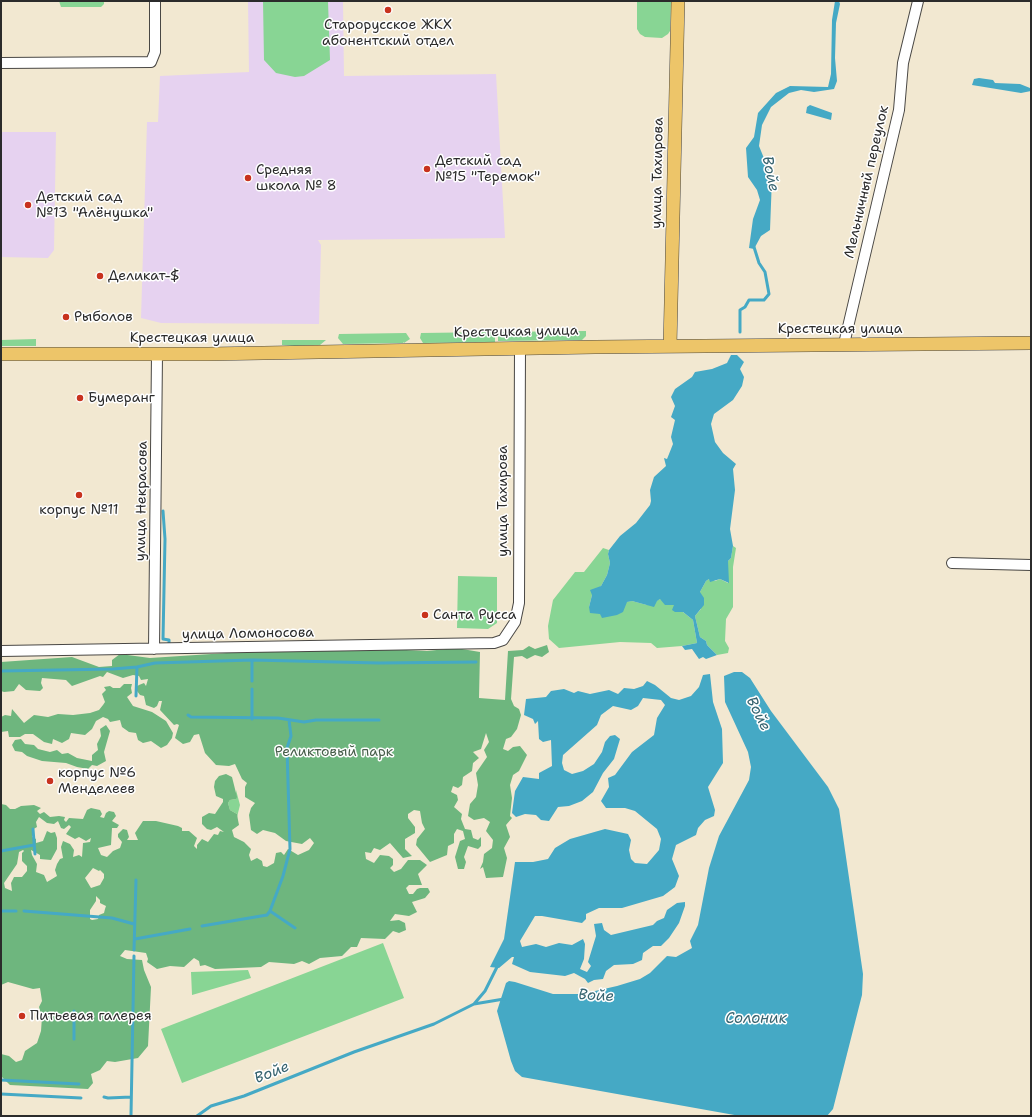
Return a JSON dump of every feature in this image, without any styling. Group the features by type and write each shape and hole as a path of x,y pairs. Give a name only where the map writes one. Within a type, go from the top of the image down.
{"main road":[{"name":"улица Тахирова","path":"670,346 678,1"},
{"name":"Крестецкая улица","path":"1,354 157,354 670,346 1031,343"}],"street":[{"path":"1,64 151,62 155,52 155,1"},
{"name":"Мельничный переулок","path":"844,344 899,110 903,63 918,1"},
{"name":"улица Тахирова","path":"494,643 503,640 515,622 518,603 520,348"},
{"name":"улица Некрасова","path":"154,649 157,354"},
{"path":"952,563 1031,565"},
{"name":"улица Ломоносова","path":"1,651 494,643"}],"shaded area":[{"name":"Средняя школа № 8","path":"248,1 343,1 344,76 496,74 505,238 318,240 321,245 319,324 161,323 141,318 147,122 158,122 160,76 249,72"},
{"name":"Детский сад №13 \"Алёнушка\"","path":"1,132 56,132 54,250 48,258 1,257"}],"green space":[{"path":"59,1 104,1 104,4 101,7 61,7"},
{"path":"263,1 328,1 330,60 304,76 295,77 276,73 264,60"},
{"path":"637,1 671,1 670,31 668,34 662,38 645,37 640,34 637,29"},
{"path":"586,331 586,336 582,340 498,341 498,332"},
{"path":"495,332 495,342 423,343 420,338 421,333"},
{"path":"406,333 410,339 404,343 343,344 338,338 339,334"},
{"path":"36,339 36,346 1,346 1,340"},
{"path":"282,340 326,340 320,345 295,346 282,345"},
{"path":"733,546 736,548 733,567 733,607 726,619 725,641 729,648 728,653 717,655 707,645 706,641 700,637 695,616 701,609 700,592 706,581 709,579 715,581 720,579 728,583 728,561 731,558"},
{"path":"603,548 609,550 608,554 610,563 607,575 601,586 592,595 589,607 632,601 647,605 660,599 674,605 693,620 697,643 657,648 651,643 620,642 559,648 549,639 548,626 553,600 575,572 584,572"},
{"path":"458,576 497,577 497,623 488,629 457,628"},
{"name":"Реликтовый парк","path":"547,645 549,652 542,657 535,655 527,659 522,656 514,657 511,699 514,706 519,709 521,715 517,729 511,737 506,739 503,749 508,751 513,747 520,746 527,755 519,771 513,775 510,785 512,798 510,816 512,818 506,825 510,837 504,848 507,858 503,877 486,878 483,867 480,869 484,854 492,848 493,840 486,831 490,822 484,818 474,820 468,816 470,804 476,797 478,785 476,773 487,757 484,750 489,742 486,733 481,749 473,752 479,758 473,763 472,771 463,777 462,785 458,788 453,786 451,792 457,795 458,800 454,807 462,814 461,819 465,829 471,830 473,838 478,840 481,837 481,846 478,849 468,846 464,857 466,862 464,869 458,869 455,857 460,841 465,839 463,831 457,829 454,834 454,843 448,846 447,855 430,862 416,845 417,839 425,829 422,823 420,811 414,810 408,814 408,818 415,827 415,833 405,839 405,849 412,856 403,858 390,843 380,850 374,848 371,853 365,852 366,859 374,863 380,855 389,856 393,859 393,865 390,868 394,872 401,869 408,860 420,860 427,865 418,874 422,885 409,885 406,888 409,894 413,894 420,888 428,888 430,892 425,898 412,902 417,912 409,916 395,914 390,921 399,920 405,923 406,930 399,933 393,931 385,939 361,938 357,947 351,947 342,956 320,958 309,964 302,961 294,964 269,962 261,967 215,969 205,965 200,966 199,961 194,958 184,967 170,966 157,969 147,962 148,959 146,953 125,950 120,956 127,959 142,960 144,970 151,987 148,1046 138,1058 115,1062 107,1061 100,1070 91,1074 93,1083 88,1089 10,1085 1,1076 1,1054 9,1056 16,1062 22,1060 25,1051 37,1043 41,1031 42,1017 39,1007 42,1001 40,988 33,989 8,982 1,985 1,804 6,805 10,809 34,805 41,808 37,811 40,814 44,812 50,817 65,817 64,820 66,822 69,818 83,819 87,810 91,808 100,810 102,814 100,817 104,818 106,813 109,811 114,812 116,816 112,821 119,825 117,828 112,828 111,845 98,848 101,855 107,857 113,851 120,848 122,842 118,837 118,834 123,829 127,830 129,837 127,840 138,840 135,833 143,821 156,821 178,826 182,828 182,831 189,831 197,838 194,846 197,849 197,845 202,839 208,842 214,834 218,835 220,831 224,832 217,827 211,830 207,829 202,824 202,817 209,813 215,814 223,802 223,799 216,796 214,787 215,781 219,776 226,774 232,777 237,797 236,799 230,800 228,803 230,810 237,814 239,825 232,830 234,837 244,842 251,849 249,855 251,861 257,858 262,861 263,866 267,867 274,863 276,853 281,852 284,855 288,849 298,855 309,850 314,843 310,838 302,844 286,841 275,833 263,830 257,834 251,830 249,815 251,808 255,803 245,797 245,787 247,783 242,779 235,764 229,766 216,765 205,753 199,734 194,735 190,742 183,744 175,738 179,725 174,725 160,710 162,701 159,701 157,706 154,708 146,705 144,696 140,695 137,691 136,687 144,683 146,686 148,679 141,680 139,676 133,675 123,678 107,672 103,677 100,676 72,686 66,680 42,678 41,683 43,688 40,691 26,690 19,684 14,691 4,692 1,691 1,662 72,657 99,667 112,666 112,660 120,654 150,658 242,652 385,649 427,651 456,648 480,652 479,698 505,700 508,651 523,650 529,646 535,649","holes":["39,817 47,823 54,824 58,821 61,828 64,829 69,825 71,827 66,834 75,839 79,837 86,841 91,838 90,842 83,843 82,857 79,855 73,857 74,850 70,844 63,841 61,847 63,858 60,859 55,870 57,876 47,882 44,875 36,872 37,864 31,850 40,855 40,859 51,860 57,849 57,838 55,832 51,833 47,831 43,841 36,843 36,839 32,837 32,830 37,827 36,822","24,851 22,853 22,861 27,866 27,871 22,877 14,877 11,883 12,891 5,888 4,883 17,864 19,852","93,868 99,871 100,870 104,874 104,878 100,885 91,888 85,878","96,896 100,900 100,903 106,906 104,913 99,915 98,919 92,920 90,919 90,910 96,901"]},
{"path":"124,684 132,684 132,693 127,697 133,706 152,712 166,721 173,733 172,738 167,745 161,748 151,741 143,743 138,740 136,733 129,732 122,727 120,720 110,722 108,719 103,717 96,721 92,729 85,735 71,733 69,739 62,743 53,739 52,744 44,742 33,734 25,734 20,737 9,737 8,731 1,732 1,717 5,715 11,716 12,709 24,723 34,715 48,717 58,714 73,715 90,713 99,710 105,702 102,694 106,690 104,687 110,686 113,688 120,688"},
{"path":"106,725 110,731 104,752 106,761 97,766 92,765 88,769 66,763 42,761 27,756 22,752 15,751 12,745 15,740 21,739 25,744 34,745 38,749 50,752 57,750 62,754 68,753 77,758 92,761 92,755 98,750 97,744 101,736 100,729"},
{"path":"236,790 240,805 237,817 237,814 230,810 228,803 230,800 236,799"},
{"path":"383,943 404,998 182,1083 161,1029"},
{"path":"248,970 251,978 192,995 191,972"}],"water":[{"path":"835,1 839,1 840,4 836,23 835,58 837,81 834,89 814,92 801,90 789,93 771,107 762,125 759,146 772,178 770,230 761,236 754,249 749,248 753,219 760,200 757,190 748,177 746,148 754,137 758,113 776,93 790,86 828,87 831,74 832,20"},
{"path":"979,78 993,80 995,83 1020,84 1030,88 1031,91 1021,93 972,85 974,79"},
{"path":"810,105 832,113 831,120 806,113 807,107"},
{"path":"731,355 737,355 744,362 740,369 744,377 742,386 733,400 714,414 711,424 715,442 723,453 736,464 733,469 735,490 730,529 733,546 731,558 728,561 729,583 720,579 710,582 709,579 706,581 700,592 704,598 704,605 695,616 700,637 706,641 707,645 717,655 706,659 703,657 699,659 692,649 685,650 682,646 697,643 693,620 683,612 675,612 672,610 674,605 665,605 660,599 654,607 632,601 627,602 623,612 617,615 602,618 600,614 590,613 589,607 592,595 590,590 601,586 607,575 610,563 608,554 609,550 620,536 636,523 650,505 650,490 654,477 666,466 664,458 667,459 673,444 671,437 675,420 671,417 675,406 671,397 675,389 692,377 695,372 712,369 727,363"},
{"name":"Солоник","path":"734,672 742,672 750,678 771,711 828,787 839,809 863,974 862,995 833,1109 827,1116 740,1116 522,1077 515,1071 511,1061 497,1011 506,983 509,981 515,982 553,994 582,994 640,979 650,973 667,956 676,957 692,948 690,941 698,925 709,868 719,836 749,780 751,767 748,752 725,702 724,676"},
{"path":"710,674 713,702 722,729 723,763 708,787 715,810 714,816 705,820 698,828 696,835 676,845 672,859 679,876 675,887 663,896 622,908 599,908 586,914 586,919 582,923 535,916 520,941 522,947 536,944 546,947 559,943 572,945 583,939 585,944 584,959 580,969 587,972 591,966 588,962 596,936 594,924 602,923 604,930 611,935 653,925 657,921 664,918 667,910 677,903 685,902 679,923 669,938 661,946 653,946 643,953 642,960 633,964 614,965 606,971 603,979 594,980 588,983 585,979 574,973 565,976 530,972 512,964 514,957 499,968 490,967 504,939 515,862 533,862 548,859 555,848 570,839 605,829 628,834 631,840 629,850 631,859 635,863 647,864 659,850 661,839 657,829 635,811 625,808 606,808 601,801 609,787 608,778 615,775 632,752 654,735 657,718 665,705 661,700 643,698 638,706 631,710 613,706 601,715 597,725 563,755 562,763 564,770 572,774 583,771 594,764 602,752 605,742 610,736 615,735 620,739 614,759 603,773 593,792 582,801 569,806 558,807 549,821 541,820 536,815 525,814 516,817 512,813 515,791 523,777 539,779 539,773 552,766 551,740 543,742 539,739 538,721 535,724 533,719 524,715 526,699 546,697 551,691 564,689 574,693 578,691 590,694 609,690 618,694 624,688 634,689 643,686 647,681 655,685 671,698 679,700 691,696 699,687 703,675"}],"waterway":[{"name":"Войе","path":"740,332 740,310 745,307 749,300 764,300 769,294 765,272 759,263 754,247"},
{"path":"163,511 165,539 163,639 169,640 169,643"},
{"path":"1,671 113,669 137,667 155,663 252,660 379,663 476,662"},
{"path":"252,660 252,681"},
{"path":"136,696 137,667"},
{"path":"252,689 252,719"},
{"path":"188,715 191,717 278,718 304,722 316,720 379,720"},
{"path":"202,926 267,915 270,911 283,876 290,849 287,748 291,736 289,720"},
{"path":"33,829 35,854"},
{"path":"1,851 34,845"},
{"path":"134,950 136,880"},
{"path":"1,911 16,911"},
{"path":"24,911 112,918 134,924"},
{"path":"270,911 295,928"},
{"path":"135,939 190,929"},
{"path":"131,1115 134,956"},
{"path":"474,1004 485,991 498,965"},
{"name":"Войе","path":"197,1116 211,1106 244,1096 354,1052 434,1024 474,1004 504,999"},
{"path":"74,1011 74,1039"},
{"path":"1,1080 79,1084"},
{"path":"1,1094 81,1098"},
{"path":"104,1097 131,1097"}],"place":[{"name":"Старорусское ЖКХ абонентский отдел","path":"388,10"},
{"name":"Детский сад №15 \"Теремок\"","path":"427,169"},
{"name":"Средняя школа № 8","path":"248,178"},
{"name":"Детский сад №13 \"Алёнушка\"","path":"28,205"},
{"name":"Деликат-$","path":"100,276"},
{"name":"Рыболов","path":"66,317"},
{"name":"Бумеранг","path":"80,398"},
{"name":"корпус №11","path":"79,495"},
{"name":"Санта Русса","path":"425,615"},
{"name":"корпус №6 Менделеев","path":"50,781"},
{"name":"Питьевая галерея","path":"22,1016"}]}
